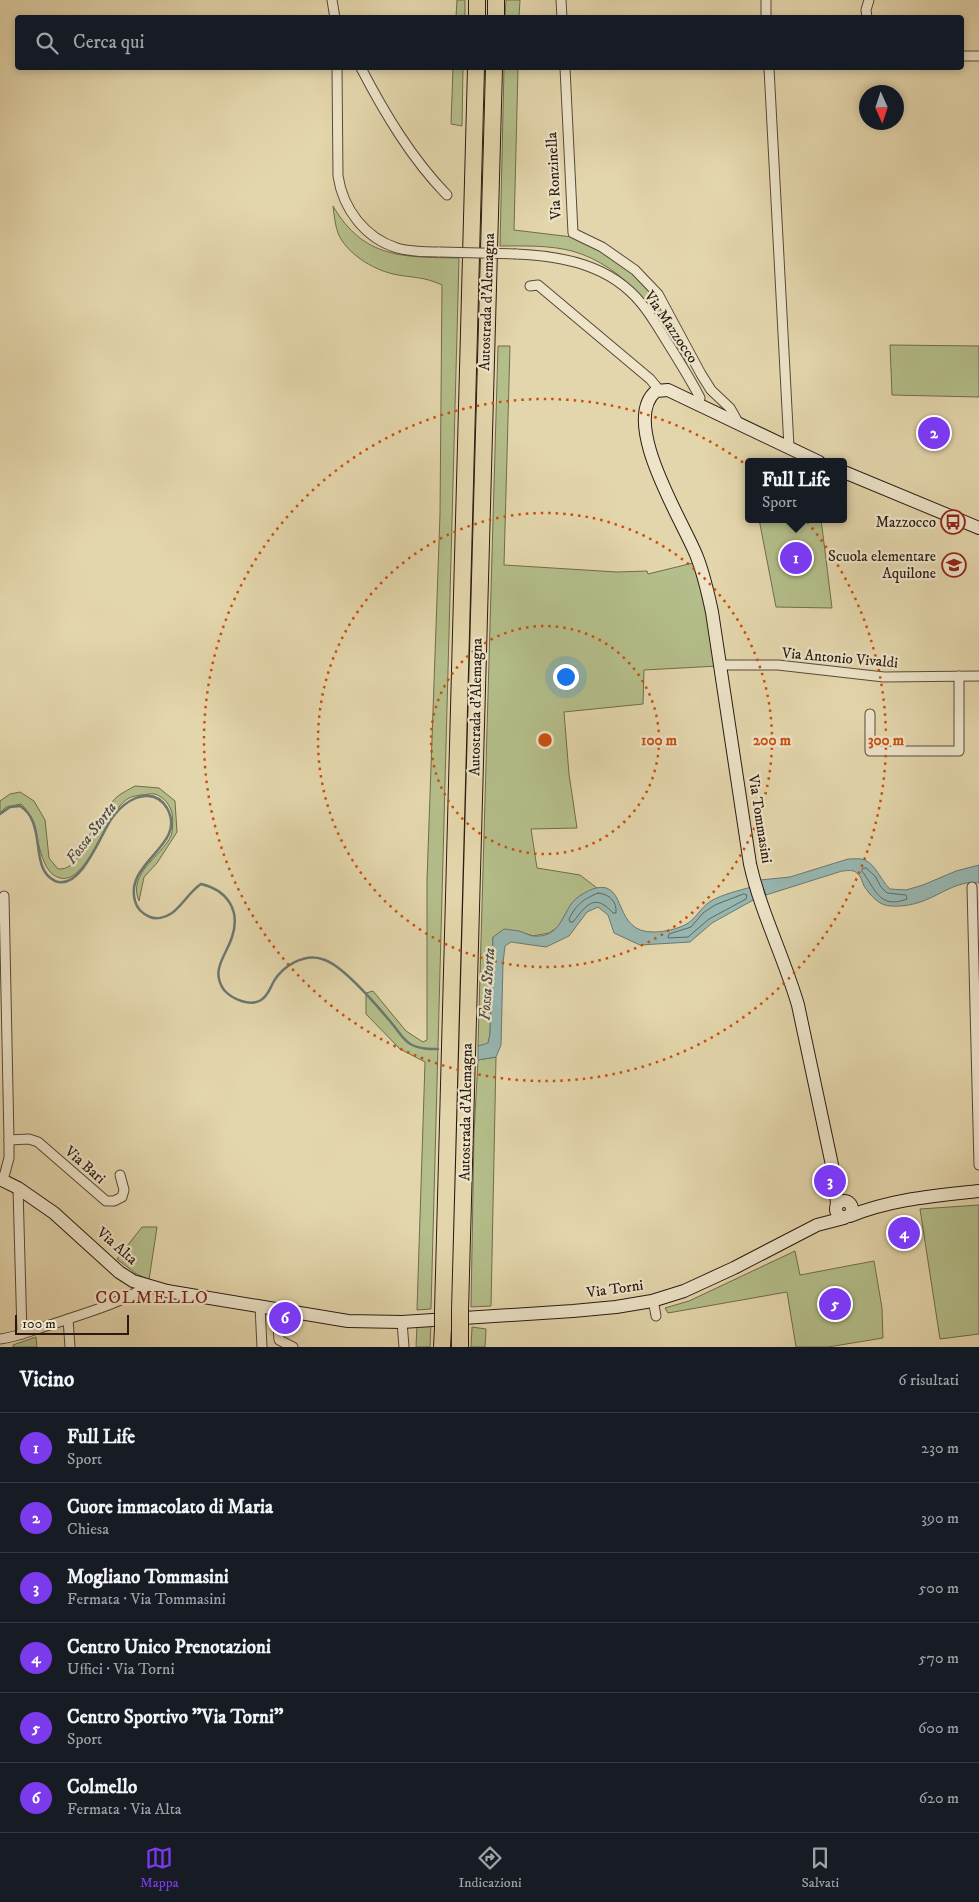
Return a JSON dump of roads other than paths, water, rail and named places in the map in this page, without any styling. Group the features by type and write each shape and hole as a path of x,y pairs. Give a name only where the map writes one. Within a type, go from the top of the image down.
{"highway":[{"path":"477,0 477,15"},
{"path":"496,0 496,15"},
{"name":"Autostrada d'Alemagna","path":"442,1347 476,70"},
{"name":"Autostrada d'Alemagna","path":"460,1347 494,70"}],"street":[{"path":"332,0 334,15"},
{"path":"561,0 562,15"},
{"path":"766,0 766,15"},
{"path":"867,15 869,0"},
{"path":"964,56 979,56"},
{"name":"Via Mazzocco","path":"337,70 338,176 341,193 349,209 364,228 387,244 405,249 552,256 578,262 603,272 627,289 641,303 698,394 698,404"},
{"path":"361,70 391,121 432,179 447,195"},
{"name":"Via Ronzinella","path":"565,70 573,233 602,247 635,270 658,294 700,374 710,390 730,408 739,425"},
{"path":"769,70 789,447"},
{"path":"530,286 538,285 664,390 698,404 811,458"},
{"name":"Via Tommasini","path":"664,390 652,395 646,411 648,444 656,470 697,556 706,584 756,888 790,978 798,1005 835,1179 844,1209"},
{"path":"847,473 976,525"},
{"name":"Via Antonio Vivaldi","path":"719,665 778,666 884,678 979,676"},
{"path":"870,714 870,751 959,751 959,676"},
{"path":"972,888 976,943 979,1165"},
{"path":"1,1180 8,1158 9,1140 4,896"},
{"name":"Via Bari","path":"9,1140 28,1139 38,1142 106,1201 114,1202 122,1196 124,1190 120,1175"},
{"name":"Via Alta","path":"1,1180 18,1188 54,1213 119,1272 134,1281 167,1291 348,1320"},
{"path":"18,1188 22,1334"},
{"name":"Via Torni","path":"348,1320 402,1322 573,1311 616,1307 653,1300 692,1287 817,1226 844,1209 874,1206 912,1198 979,1191"},
{"path":"0,1338 22,1334 68,1319 131,1296 148,1286"},
{"path":"653,1300 656,1316"},
{"path":"260,1306 262,1347"},
{"path":"277,1309 279,1340 293,1347"},
{"path":"68,1319 70,1347"},
{"path":"402,1322 404,1347"}],"water":[{"path":"848,859 865,860 876,870 890,889 906,890 956,871 979,865 979,883 959,885 928,899 905,906 887,906 875,899 864,886 858,874 851,871 842,871 766,895 760,880 790,877"},
{"path":"751,887 755,899 712,923 690,942 640,945 614,933 608,915 598,907 587,912 569,936 546,947 511,942 505,946 503,963 501,1045 496,1057 478,1060 478,1046 488,1043 490,1034 493,937 504,929 519,931 533,936 548,934 557,927 571,904 582,894 596,888 606,888 613,892 632,925 641,930 664,931 675,929 689,922 711,901"}],"waterway":[{"name":"Fossa Storta","path":"0,814 10,807 20,806 28,814 36,834 42,866 47,875 55,881 64,882 73,878 82,870 112,818 123,806 131,800 140,797 152,796 158,799 167,808 171,821 169,833 163,844 138,875 134,887 136,904 145,914 158,918 172,913 201,884 225,896 230,903 235,918 232,937 220,963 218,976 220,983 227,993 241,1001 257,1002 269,992 274,981 288,966 301,959 322,959 340,969 350,978 409,1043 421,1048 438,1049"}],"place":[{"name":"Cuore immacolato di Maria","path":"934,433"},
{"name":"Mazzocco","path":"953,522"},
{"name":"Full Life","path":"796,558"},
{"name":"Scuola elementare Aquilone","path":"954,565"},
{"name":"Mogliano Tommasini","path":"830,1181"},
{"name":"Centro Unico Prenotazioni","path":"904,1233"},
{"name":"Centro Sportivo \"Via Torni\"","path":"835,1304"},
{"name":"Colmello","path":"285,1318"}],"district":[{"name":"COLMELLO","path":"152,1298"}]}
